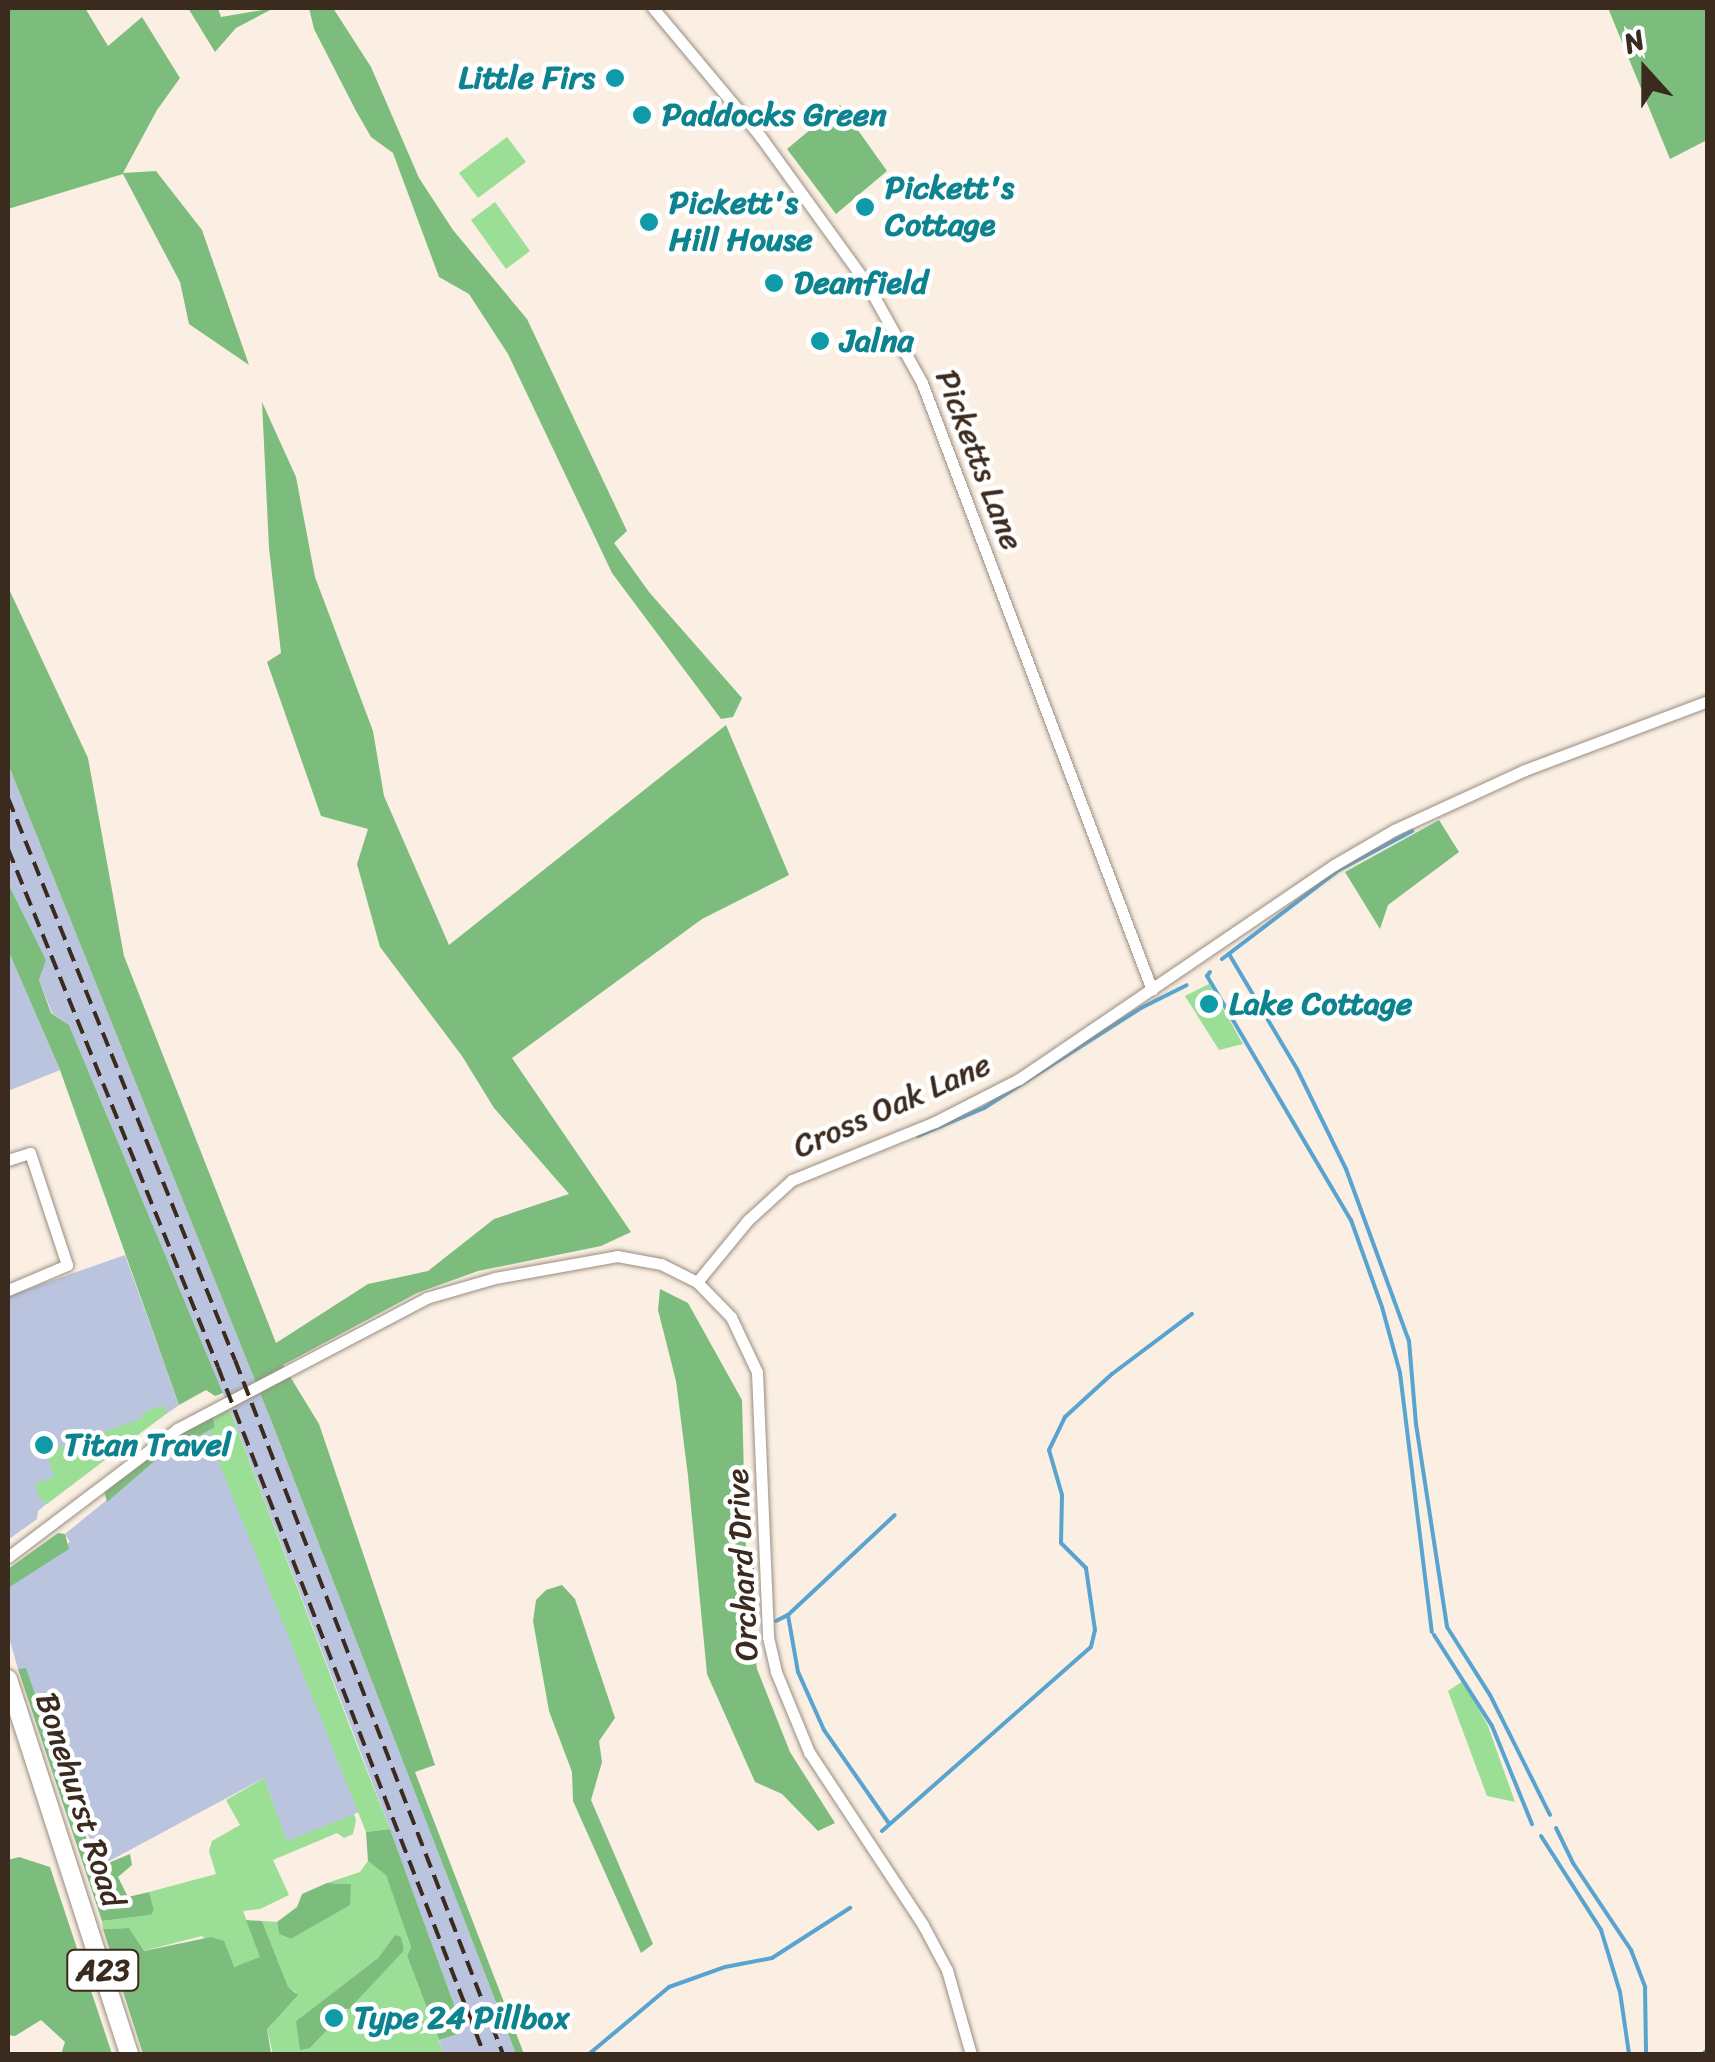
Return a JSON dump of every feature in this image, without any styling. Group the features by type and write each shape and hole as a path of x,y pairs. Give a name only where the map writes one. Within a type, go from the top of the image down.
{"main road":[{"name":"Bonehurst Road","path":"8,1679 129,2054"}],"street":[{"name":"Picketts Lane","path":"653,8 760,136 867,284 922,384 1152,990"},
{"name":"Cross Oak Lane","path":"697,1282 748,1220 792,1180 978,1102 1152,990 1334,865 1394,830 1525,770 1708,702"},
{"path":"8,1160 30,1153 67,1260 65,1269 8,1290"},
{"path":"8,1556 161,1439 426,1298 494,1278 608,1256 661,1264 697,1282"},
{"name":"Orchard Drive","path":"697,1282 732,1317 758,1372 768,1637 776,1672 809,1752 923,1925 947,1970 972,2054"}],"shaded area":[{"path":"8,764 274,1428 516,2054 444,2054 439,2040 464,2032 390,1829 228,1405 69,1025 52,1013 39,980 46,960 8,883"},
{"path":"8,950 60,1070 8,1091"},
{"path":"125,1255 179,1405 88,1469 38,1511 37,1519 8,1540 8,1296"},
{"path":"209,1430 359,1812 287,1842 264,1778 100,1866 26,1669 18,1669 8,1634 8,1588 70,1542 65,1534 157,1459"}],"green space":[{"path":"8,8 85,8 108,46 142,17 180,78 157,110 123,173 156,171 202,230 249,365 189,324 180,282 123,174 8,209"},
{"path":"188,8 218,8 221,17 274,8 236,28 215,52"},
{"path":"309,8 333,8 371,67 419,178 453,230 527,319 627,531 614,543 649,592 742,698 733,717 721,719 612,573 508,354 469,294 439,277 393,153 371,137 314,29"},
{"path":"1608,8 1707,8 1707,140 1670,159"},
{"path":"840,105 887,171 836,214 787,149"},
{"path":"507,137 526,162 478,198 459,173"},
{"path":"495,202 530,251 506,269 471,220"},
{"path":"262,402 296,477 315,577 373,731 384,796 449,945 726,725 789,875 702,919 512,1058 631,1232 601,1246 478,1271 417,1293 283,1365 319,1424 435,1765 415,1772 524,2054 516,2054 274,1428 8,764 8,587 88,758 124,956 276,1343 368,1284 428,1271 494,1219 569,1194 494,1108 462,1056 380,947 357,864 368,829 321,816 267,662 281,653 269,548"},
{"path":"1439,820 1459,852 1388,905 1380,929 1345,872"},
{"path":"8,883 46,960 39,980 51,1013 69,1025 223,1393 215,1396 206,1390 179,1405 60,1070 8,950"},
{"path":"1209,984 1243,1044 1219,1050 1185,996"},
{"path":"660,1289 688,1303 742,1400 747,1589 757,1669 790,1752 835,1823 818,1831 782,1794 755,1782 707,1674 688,1476 676,1381 658,1310"},
{"path":"163,1405 167,1413 47,1504 39,1497 35,1484 54,1477 46,1452 143,1418 142,1413"},
{"path":"228,1405 390,1829 366,1832 220,1465 209,1430 215,1427 212,1413"},
{"path":"212,1413 215,1427 157,1459 107,1502 104,1490 118,1476"},
{"path":"58,1533 65,1534 69,1549 8,1588 8,1569"},
{"path":"562,1585 575,1599 615,1718 599,1741 602,1762 591,1800 653,1944 641,1953 573,1801 572,1772 549,1711 533,1621 536,1600 546,1590"},
{"path":"26,1668 93,1857 101,1866 130,1854 132,1865 118,1877 128,1897 149,1892 154,1910 151,1915 102,1921 18,1669"},
{"path":"1463,1681 1488,1726 1515,1802 1487,1796 1448,1691"},
{"path":"264,1778 287,1841 354,1814 356,1820 353,1834 344,1838 337,1833 273,1860 289,1895 260,1909 243,1911 261,1958 233,1967 202,1936 143,1951 129,1928 103,1929 102,1921 151,1915 154,1910 149,1892 216,1874 209,1851 212,1841 240,1825 226,1800"},
{"path":"390,1829 464,2032 439,2040 407,1956 411,1947 386,1875 368,1861 366,1832"},
{"path":"19,1857 50,1867 112,2054 61,2054 65,2042 41,2020 15,2036 8,2035 8,1860"},
{"path":"368,1861 386,1874 411,1947 407,1956 444,2054 273,2054 267,2029 296,1992 288,1988 262,1921 277,1922 279,1934 291,1939 349,1905 351,1884 327,1883 360,1872","holes":["395,1935 404,1949 400,1955 310,2048 296,2021 378,1958"]},
{"path":"327,1883 351,1884 350,1905 291,1939 279,1934 277,1922 297,1907 302,1894"},
{"path":"246,1920 262,1921 288,1987 298,1995 267,2029 271,2053 143,2054 103,1929 129,1928 144,1951 211,1937 224,1941 234,1967 260,1957"},
{"path":"395,1935 401,1937 404,1950 400,1955 349,2009 330,2010 329,2021 334,2023 310,2048 300,2050 296,2021 378,1958"}],"waterway":[{"path":"1222,959 1339,870 1412,831"},
{"path":"1229,954 1297,1069 1346,1169 1409,1341 1416,1424 1447,1627 1490,1695 1550,1815"},
{"path":"1210,972 1207,976 1351,1220 1382,1307 1400,1373 1432,1632"},
{"path":"918,1136 984,1108 1141,1008 1187,985"},
{"path":"882,1831 1091,1647 1095,1630 1086,1568 1061,1543 1062,1495 1049,1450 1065,1417 1112,1374 1192,1314"},
{"path":"888,1822 824,1730 798,1672 788,1615 895,1515"},
{"path":"752,1564 753,1631"},
{"path":"776,1621 788,1615"},
{"path":"1434,1635 1492,1726 1532,1824"},
{"path":"1556,1828 1573,1863 1631,1950 1645,1987 1646,2054"},
{"path":"1541,1836 1601,1930 1620,1992 1629,2054"},
{"path":"589,2054 669,1987 725,1967 772,1958 850,1908"},
{"path":"1703,2054 1708,2049"}],"railway":[{"path":"8,798 235,1360 503,2054"},
{"path":"8,849 218,1367 484,2054"}],"place":[{"name":"Little Firs","path":"615,78"},
{"name":"Paddocks Green","path":"642,115"},
{"name":"Pickett's Cottage","path":"865,207"},
{"name":"Pickett's Hill House","path":"649,222"},
{"name":"Deanfield","path":"774,283"},
{"name":"Jalna","path":"820,341"},
{"name":"Lake Cottage","path":"1209,1004"},
{"name":"Titan Travel","path":"44,1445"},
{"name":"Type 24 Pillbox","path":"334,2018"}]}
